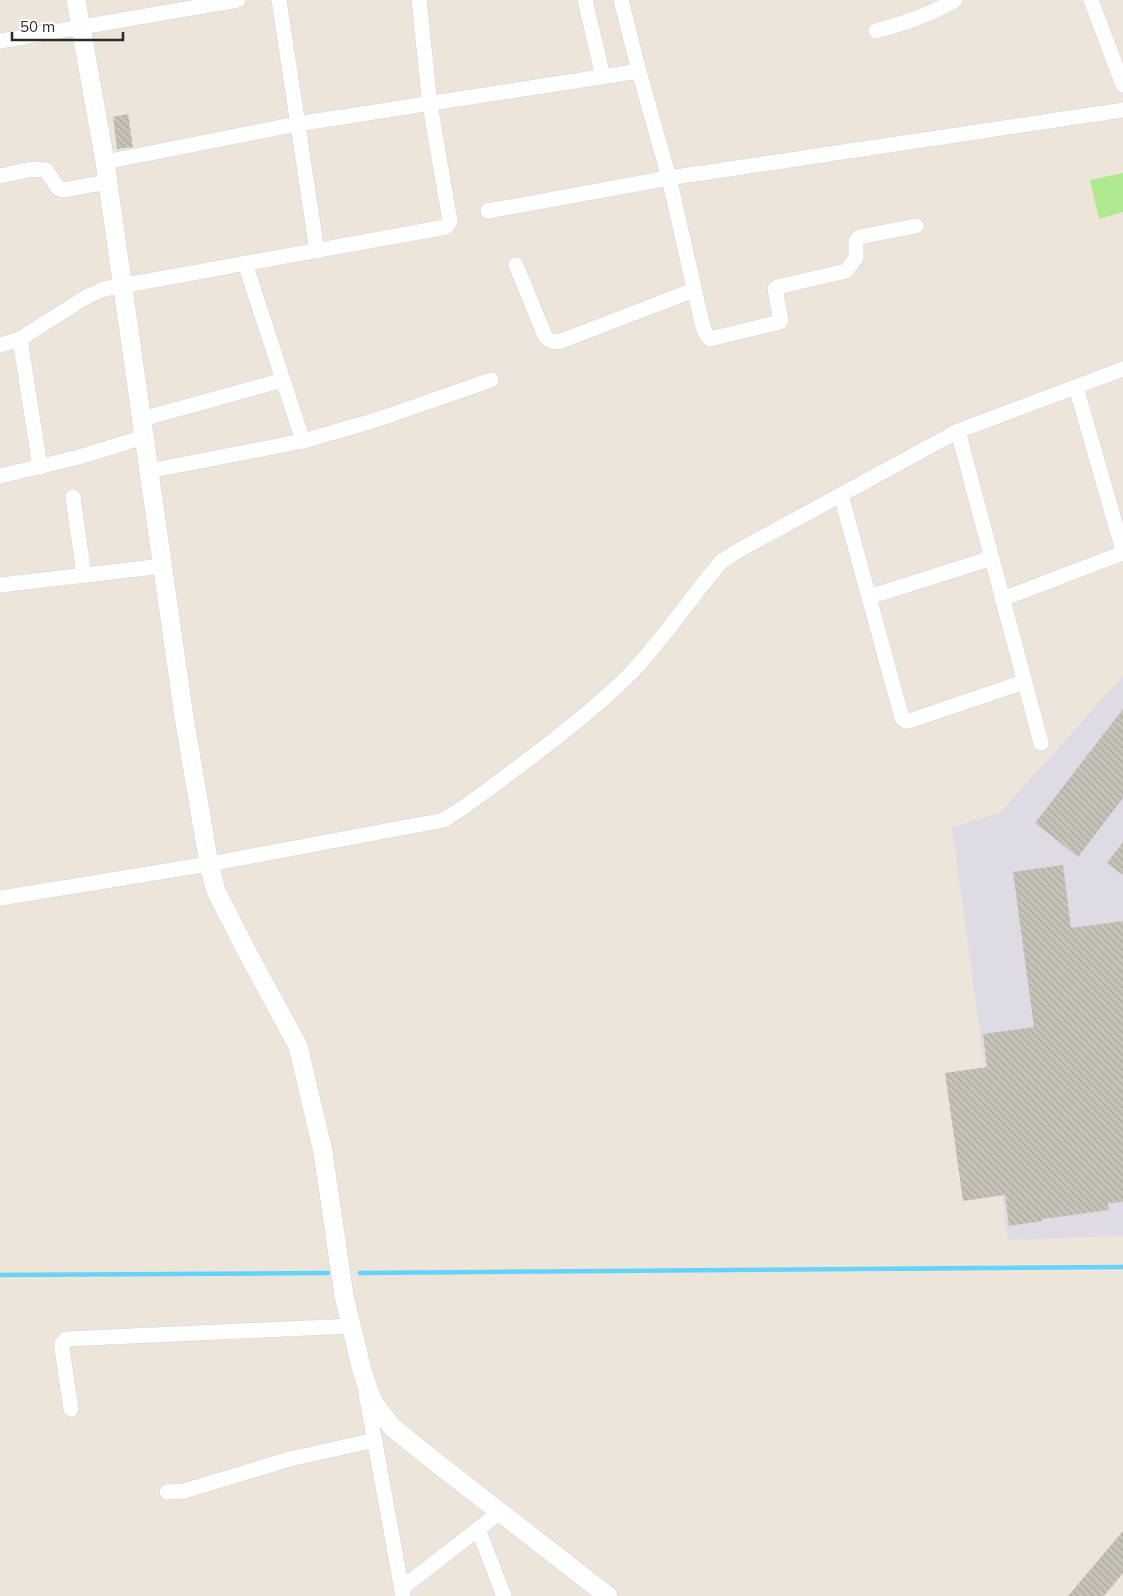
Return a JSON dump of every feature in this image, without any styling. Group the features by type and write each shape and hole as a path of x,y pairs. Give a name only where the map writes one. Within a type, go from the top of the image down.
{"street":[{"path":"76,0 105,162 184,717 209,864 216,891 298,1046 323,1152 344,1296 363,1374 402,1592 500,1512"},
{"path":"0,41 81,28 200,3 238,0"},
{"path":"279,0 317,251"},
{"path":"0,345 20,339 86,297 104,289 446,227 450,221 430,105 419,0"},
{"path":"585,0 603,77"},
{"path":"621,0 670,178 702,327 707,336 710,338 777,323 781,320 775,289 777,287 846,271 856,258 856,241 859,237 916,226"},
{"path":"876,31 912,20 955,0"},
{"path":"1091,0 1123,86"},
{"path":"105,162 297,124 430,105 639,71"},
{"path":"488,211 670,178 1123,110"},
{"path":"0,176 32,169 46,170 58,188 63,190 108,182"},
{"path":"245,263 303,441"},
{"path":"516,265 545,336 549,341 554,342 694,290"},
{"path":"20,339 40,467"},
{"path":"0,898 209,864 444,820 463,809 542,749 604,698 630,673 721,562 734,553 958,431 1123,370"},
{"path":"0,476 40,467 143,428 283,380"},
{"path":"149,471 303,441 376,420 492,380"},
{"path":"1002,598 1123,552 1076,387"},
{"path":"958,431 1041,743"},
{"path":"841,495 902,718 905,721 909,721 1024,682"},
{"path":"73,497 84,575"},
{"path":"869,597 992,558"},
{"path":"0,585 162,566"},
{"path":"71,1409 62,1349 62,1343 66,1339 352,1326"},
{"path":"363,1374 373,1402 392,1427 608,1596"},
{"path":"167,1492 184,1491 290,1459 375,1440"},
{"path":"478,1529 504,1596"}],"shaded area":[{"path":"1123,676 1123,1236 1008,1240 952,827 1000,813"}],"green space":[{"path":"1123,173 1123,212 1099,219 1090,180"}],"building":[{"path":"128,114 133,147 117,149 113,117"},
{"path":"1123,709 1123,798 1078,857 1035,823"},
{"path":"1123,842 1123,875 1107,863"},
{"path":"1063,865 1071,928 1123,921 1123,1202 1108,1203 1109,1210 1042,1219 1042,1221 1009,1226 1005,1195 963,1201 945,1073 987,1067 983,1034 1034,1027 1013,872"},
{"path":"1123,1531 1123,1573 1104,1596 1068,1596"}],"waterway":[{"path":"360,1273 1123,1267"},
{"path":"0,1275 328,1273"}]}
